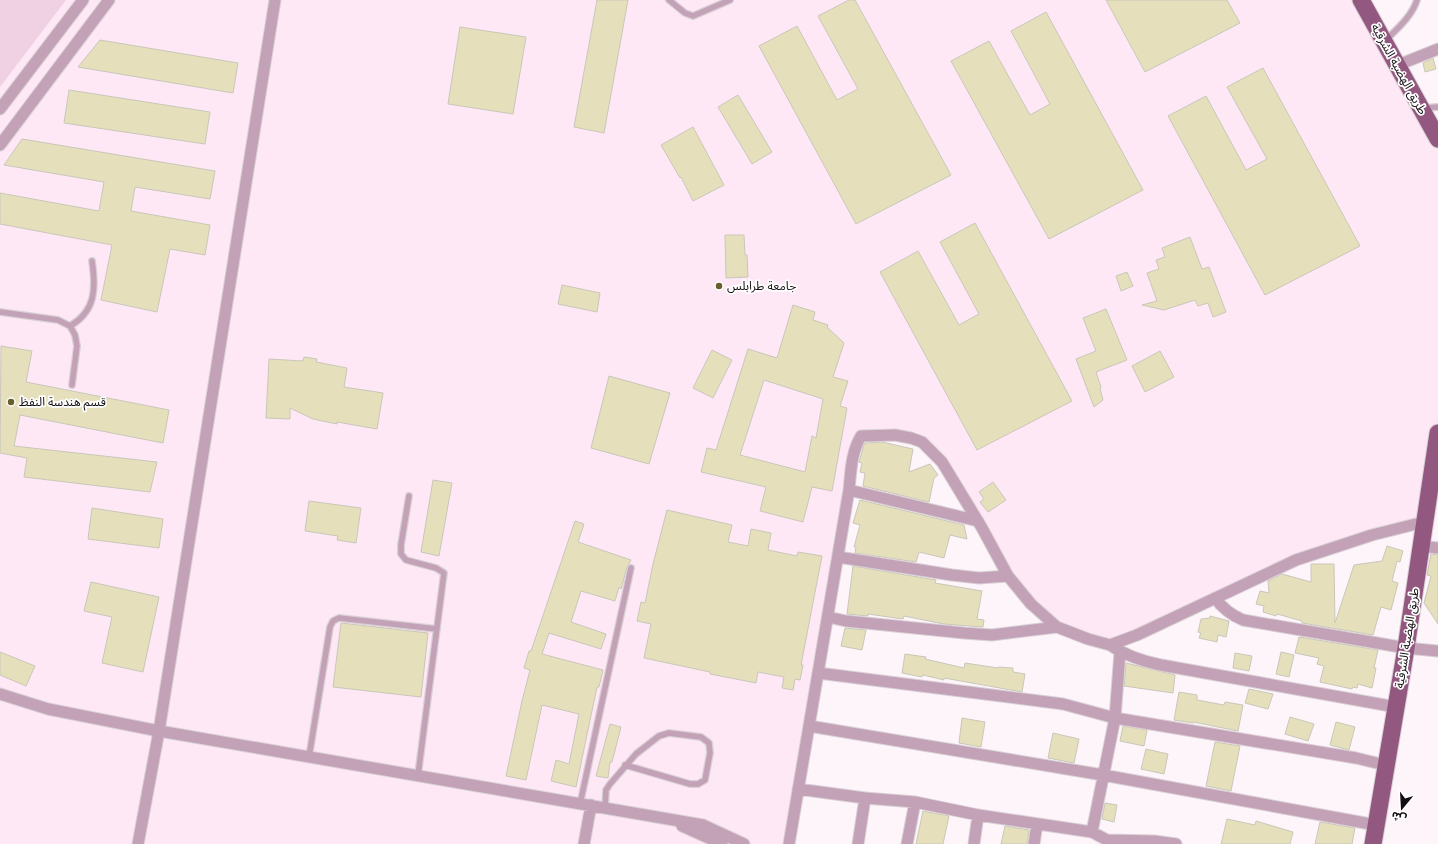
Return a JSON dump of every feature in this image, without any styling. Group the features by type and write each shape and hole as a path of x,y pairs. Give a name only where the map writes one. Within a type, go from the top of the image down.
{"main road":[{"name":"طريق الهضبة الشرقية","path":"1361,0 1398,65 1430,107 1438,139"},
{"name":"طريق الهضبة الشرقية","path":"1373,844 1385,765 1406,648 1420,546 1436,464 1438,432"}],"street":[{"path":"0,109 83,0"},
{"path":"0,145 109,0"},
{"path":"138,844 159,731 275,0"},
{"path":"1398,65 1438,49"},
{"path":"789,844 849,490 852,459 856,444 861,436 896,435 922,442 942,462 978,521 1008,576 1031,604 1057,627 1088,639 1110,645 1120,652 1139,660 1396,707"},
{"path":"849,490 978,521"},
{"path":"1110,645 1137,635 1296,560 1372,535 1424,522"},
{"path":"1420,546 1438,548"},
{"path":"838,557 952,575 979,578 1008,576"},
{"path":"1215,598 1221,607 1232,615 1243,620 1406,648 1438,651"},
{"path":"828,617 870,623 992,635 1057,627"},
{"path":"1092,832 1115,718 1120,652"},
{"path":"818,673 1063,704 1115,718 1356,758 1385,765"},
{"path":"0,694 48,709 159,731 703,825 744,844"},
{"path":"809,726 1103,775 1376,825"},
{"path":"798,789 865,798 915,802 978,815 1092,832 1106,842 1154,842 1176,844"},
{"path":"858,844 865,798"},
{"path":"908,844 915,802"},
{"path":"584,844 585,805"},
{"path":"974,844 978,815"},
{"path":"665,818 722,844"},
{"path":"1034,844 1037,824"}],"lane":[{"path":"670,0 685,13 693,16 730,0"},
{"path":"1384,42 1403,24 1415,7 1417,0"},
{"path":"70,326 80,321 87,311 93,296 95,281 92,261"},
{"path":"0,312 58,320 70,326 75,335 77,346 72,385"},
{"path":"409,496 401,545 401,554 406,560 436,568 444,573 418,776"},
{"path":"585,805 631,568"},
{"path":"309,757 330,627 333,621 339,618 437,629"},
{"path":"604,808 606,790 610,784 626,765 636,754 659,736 669,733 701,736 709,743 710,753 705,780 698,784 690,784 626,765"}],"shaded area":[{"name":"جامعة طرابلس","path":"0,0 1361,0 1438,139 1438,433 1424,522 1296,560 1110,645 1057,627 1031,604 982,528 922,442 861,436 789,844 0,844"},
{"path":"0,0 66,0 0,87"}],"building":[{"path":"597,0 628,0 604,133 574,127"},
{"path":"849,0 855,0 951,175 856,224 759,46 797,26 837,100 858,89 818,16"},
{"path":"1106,0 1227,0 1240,23 1145,72"},
{"path":"1046,12 1143,190 1049,239 951,61 989,41 1030,115 1050,104 1011,31"},
{"path":"460,27 526,37 513,114 448,104"},
{"path":"100,40 238,63 233,93 78,67"},
{"path":"1433,58 1436,69 1425,72 1423,63"},
{"path":"1263,68 1360,246 1265,295 1168,116 1206,96 1246,170 1267,159 1227,87"},
{"path":"69,90 210,112 205,144 64,123"},
{"path":"738,95 772,152 752,164 718,107"},
{"path":"693,127 724,185 693,201 681,177 680,178 661,145"},
{"path":"22,139 215,171 210,199 135,187 131,211 210,225 205,255 170,249 157,312 101,300 112,245 0,224 0,193 99,211 104,182 4,165"},
{"path":"975,223 1072,401 977,450 880,272 918,251 959,325 979,314 940,242"},
{"path":"725,235 744,235 748,277 726,278"},
{"path":"1190,237 1202,269 1209,267 1226,312 1213,317 1208,303 1198,306 1195,300 1164,310 1142,305 1157,301 1147,273 1159,269 1156,260 1165,257 1162,248"},
{"path":"1127,272 1133,286 1121,291 1116,276"},
{"path":"562,285 600,293 597,312 558,304"},
{"path":"793,305 815,312 813,320 828,325 827,328 844,343 833,377 848,381 840,406 847,408 832,491 812,487 803,522 760,511 766,487 701,472 707,448 716,450 748,349 777,358","holes":["764,380 823,399 816,438 812,436 805,472 740,455"]},
{"path":"1106,309 1127,360 1096,372 1101,387 1103,400 1094,407 1076,359 1096,351 1083,318"},
{"path":"1,346 32,351 26,382 169,410 163,443 20,415 14,446 157,462 150,492 24,477 27,458 0,453"},
{"path":"712,350 732,360 713,398 693,388"},
{"path":"1160,351 1174,377 1145,392 1132,366"},
{"path":"304,357 317,359 316,362 347,368 344,387 383,393 377,429 337,422 337,424 313,419 290,408 290,419 266,418 269,359 303,361"},
{"path":"609,376 670,393 649,464 591,448"},
{"path":"882,442 913,449 909,472 930,464 938,475 934,478 929,502 863,486 865,473 860,472 862,463 859,462 864,445 865,443"},
{"path":"433,480 452,483 439,556 421,552"},
{"path":"993,482 1006,500 988,512 980,502 984,499 979,492"},
{"path":"860,500 964,525 967,539 950,535 944,558 919,552 916,562 855,553 856,547 854,547 860,525 853,523"},
{"path":"309,501 361,508 356,543 337,540 338,536 305,531"},
{"path":"92,508 163,519 159,548 88,539"},
{"path":"667,510 732,525 728,542 748,546 751,529 771,533 768,550 797,556 798,552 822,556 801,665 803,665 800,680 795,679 793,690 782,688 784,677 758,672 756,683 710,674 710,672 644,658 651,624 637,621 641,602 645,603"},
{"path":"575,521 584,524 578,542 631,560 627,567 621,589 619,587 615,601 581,591 571,622 606,634 601,649 549,633 542,654 603,670 599,687 597,687 576,787 551,781 556,760 569,764 579,714 542,705 526,780 506,776 530,670 524,668"},
{"path":"1387,546 1403,551 1400,562 1397,561 1392,581 1398,583 1391,610 1381,607 1373,635 1302,623 1302,621 1263,612 1264,606 1256,604 1260,591 1269,593 1268,581 1282,574 1311,582 1311,564 1334,564 1335,623 1354,565 1382,561"},
{"path":"1431,554 1438,555 1438,624 1424,603 1431,576 1427,575"},
{"path":"853,566 936,580 935,583 982,591 977,619 984,620 983,627 944,624 904,616 903,619 868,614 868,616 847,614"},
{"path":"91,582 159,597 143,672 102,663 112,617 84,611"},
{"path":"1210,616 1229,621 1226,637 1218,635 1217,642 1199,638 1201,633 1198,632 1201,619 1210,618"},
{"path":"341,623 428,633 421,697 333,687"},
{"path":"845,628 866,630 862,650 841,646"},
{"path":"1299,637 1378,650 1372,688 1358,684 1357,688 1353,687 1352,689 1320,682 1324,666 1317,664 1319,658 1295,653"},
{"path":"0,652 35,666 26,686 0,675"},
{"path":"1281,652 1294,655 1289,677 1276,674"},
{"path":"1235,653 1252,656 1249,671 1233,668"},
{"path":"905,654 926,657 925,659 964,668 965,663 998,668 1013,668 1013,672 1025,674 1022,692 944,678 944,680 923,675 922,677 902,673"},
{"path":"1126,663 1175,675 1173,693 1124,686"},
{"path":"1249,689 1273,694 1268,709 1245,703"},
{"path":"1179,692 1197,695 1197,700 1224,705 1225,702 1243,705 1238,731 1193,722 1174,720"},
{"path":"1290,717 1314,724 1308,741 1285,734"},
{"path":"962,718 985,722 981,747 959,743"},
{"path":"1336,722 1355,727 1349,750 1330,745"},
{"path":"610,724 621,727 612,762 610,762 608,778 596,776"},
{"path":"1123,726 1147,730 1144,746 1120,741"},
{"path":"1053,733 1079,739 1074,763 1048,758"},
{"path":"1215,742 1240,746 1231,791 1206,786"},
{"path":"1146,749 1168,754 1164,774 1141,769"},
{"path":"1105,803 1117,805 1114,822 1102,819"},
{"path":"923,811 949,816 943,844 916,844"},
{"path":"1227,819 1255,825 1256,821 1293,832 1290,844 1221,844"},
{"path":"1320,822 1355,828 1352,844 1315,844"},
{"path":"1005,826 1029,830 1027,844 1001,844"}],"place":[{"name":"جامعة طرابلس","path":"719,286"},
{"name":"قسم هندسة النفظ","path":"11,402"}]}
